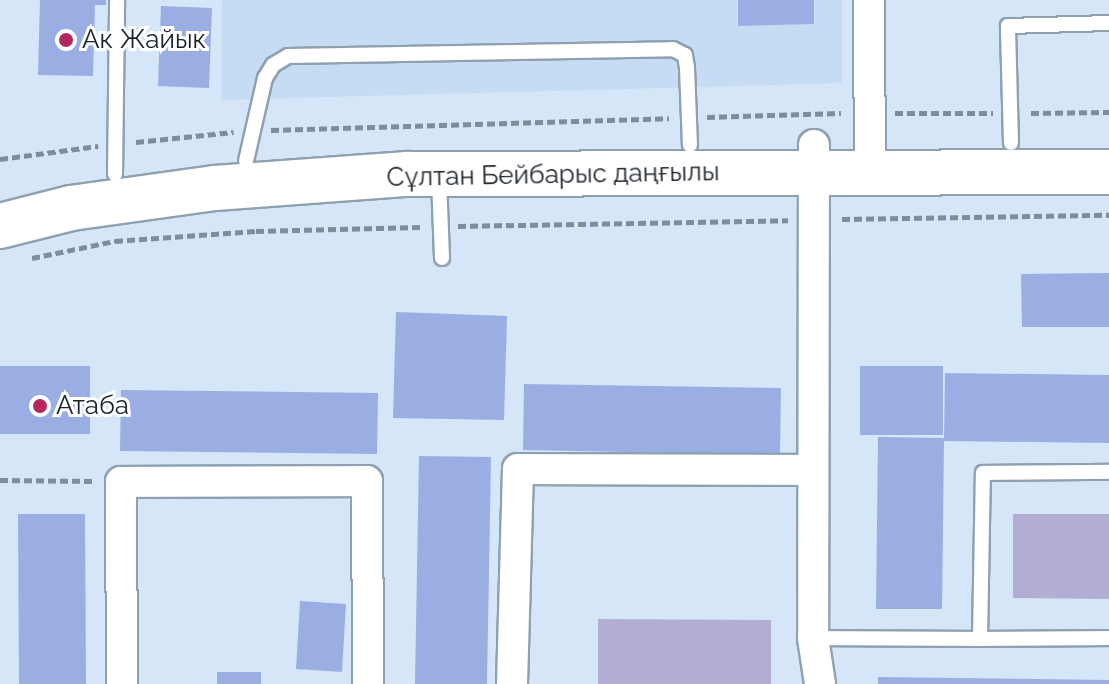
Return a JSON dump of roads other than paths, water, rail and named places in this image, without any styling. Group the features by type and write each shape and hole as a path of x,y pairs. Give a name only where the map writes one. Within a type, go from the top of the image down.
{"main road":[{"name":"Сұлтан Бейбарыс даңғылы","path":"0,226 71,208 215,188 439,174 814,159 871,144 1010,128 1109,143"},
{"name":"Сұлтан Бейбарыс даңғылы","path":"0,196 116,159 249,146 405,147 689,132 814,159"},
{"name":"Сұлтан Бейбарыс даңғылы","path":"871,144 1109,172"}],"street":[{"path":"869,0 871,144"},
{"path":"814,159 813,638 820,684"},
{"path":"512,684 518,469 812,470"},
{"path":"122,684 121,482 128,481 367,481 368,684"}],"lane":[{"path":"116,159 117,0"},
{"path":"1010,128 1008,26 1109,23"},
{"path":"249,146 265,78 273,65 288,56 673,49 685,55 689,132"},
{"path":"439,174 442,258"},
{"path":"980,639 983,473 1109,472"},
{"path":"813,638 1109,638"}],"place":[{"name":"Ак Жайык","path":"66,40"},
{"name":"Атаба","path":"40,406"}]}
